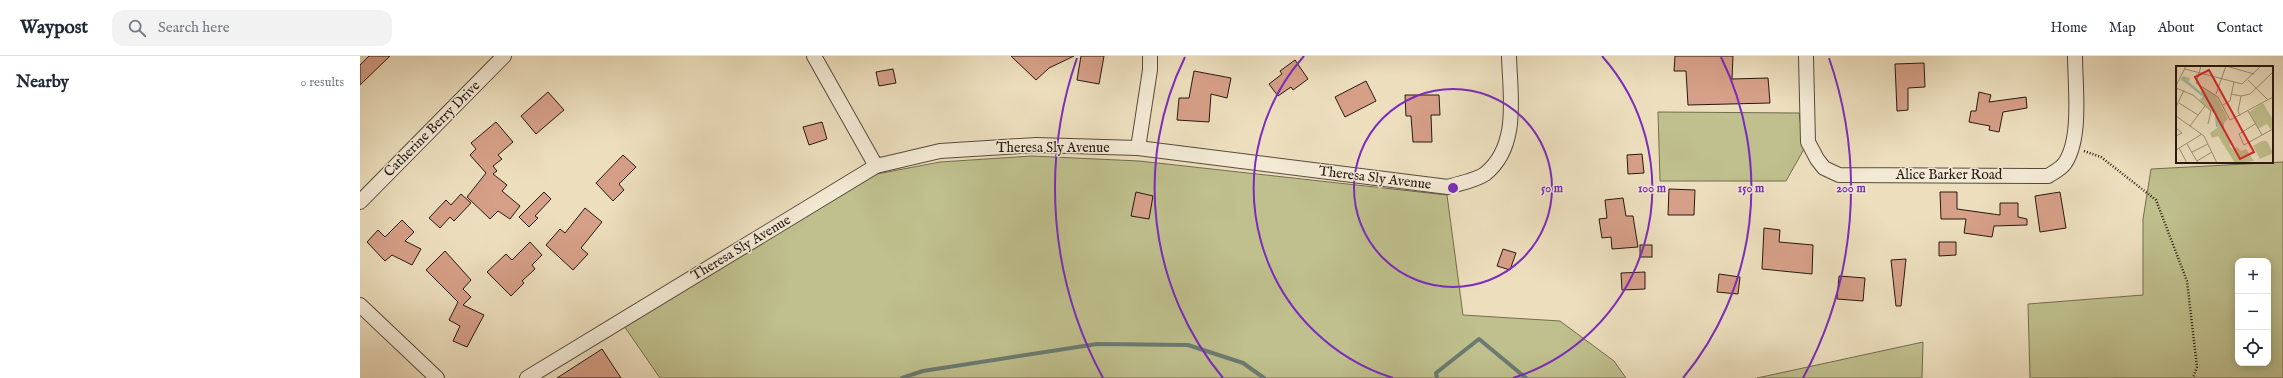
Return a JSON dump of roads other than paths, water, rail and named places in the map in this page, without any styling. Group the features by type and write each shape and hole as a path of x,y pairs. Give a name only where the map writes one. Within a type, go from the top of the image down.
{"street":[{"name":"Catherine Berry Drive","path":"360,202 504,56"},
{"path":"814,56 876,166"},
{"path":"1138,148 1150,70 1150,56"},
{"name":"Theresa Sly Avenue","path":"527,378 876,166 940,151 1036,145 1138,148 1448,186 1484,174 1495,163 1503,151 1510,134 1509,56"},
{"name":"Alice Barker Road","path":"1806,56 1808,142 1817,159 1824,168 1839,175 2048,176 2065,163 2073,147 2076,117 2075,56"},
{"path":"360,305 437,378"}],"waterway":[{"path":"1437,378 1436,373 1479,339 1526,378"},
{"path":"902,378 923,371 1097,344 1188,345 1243,363 1264,378"}]}
